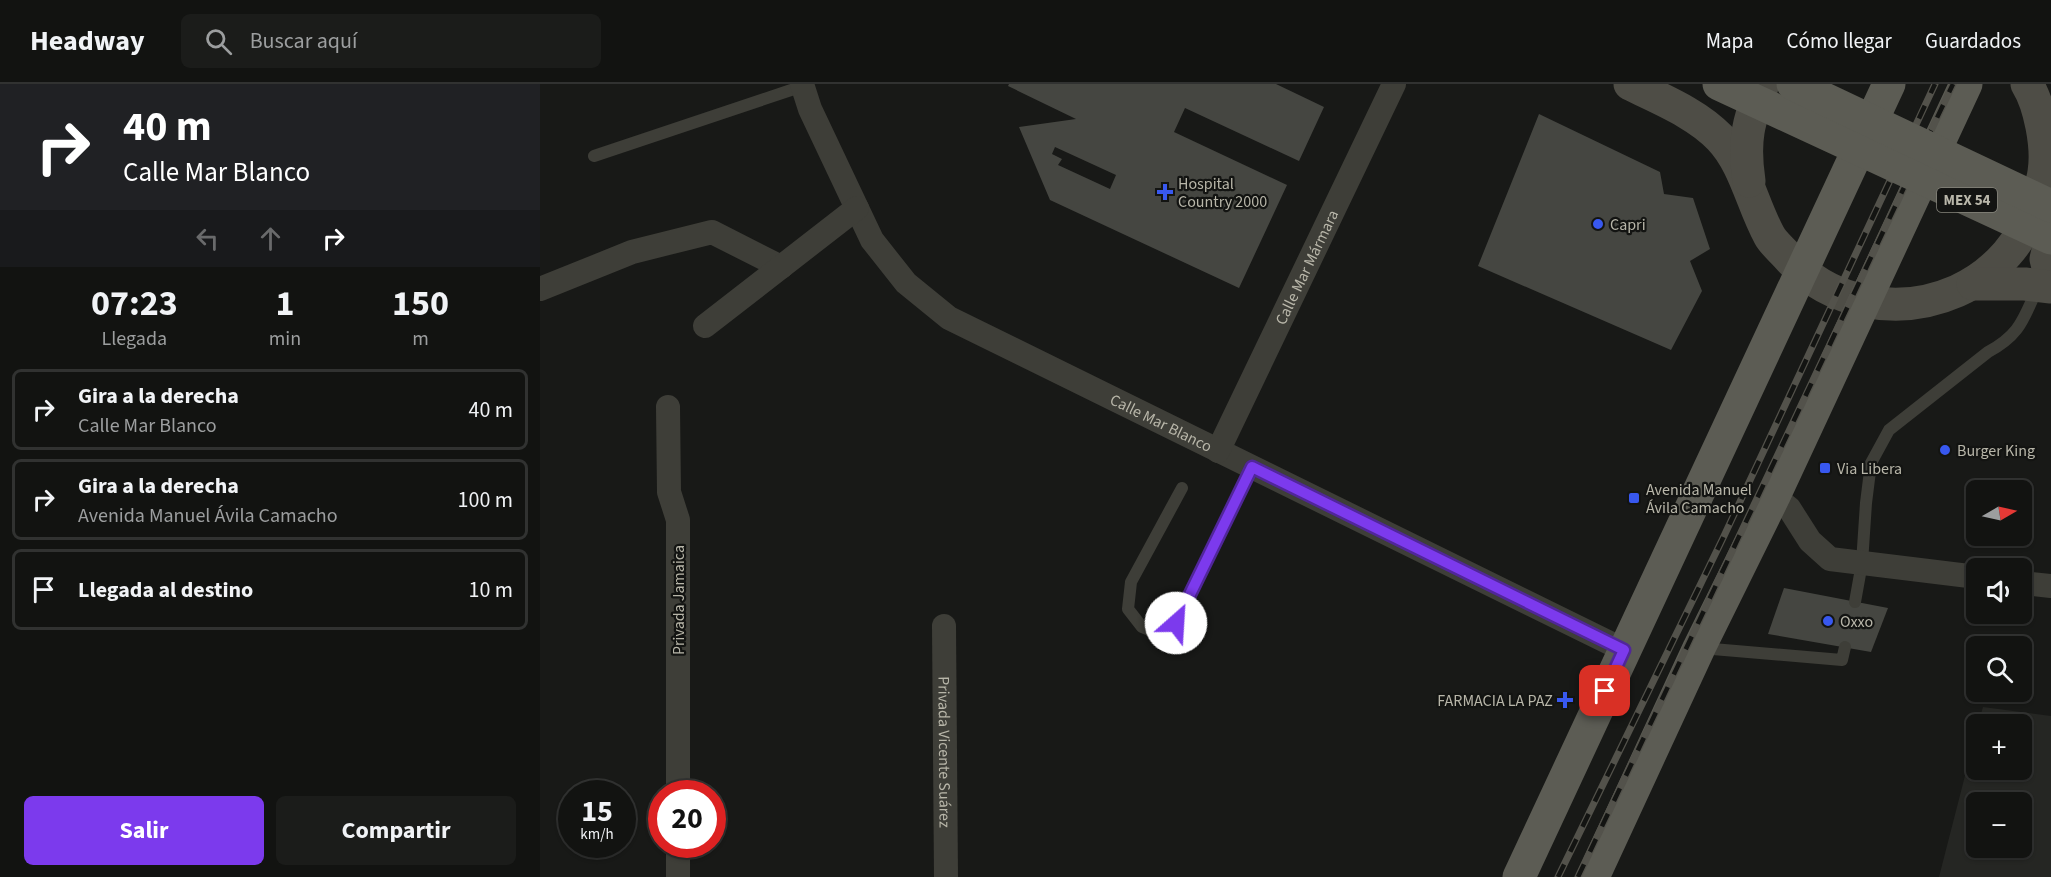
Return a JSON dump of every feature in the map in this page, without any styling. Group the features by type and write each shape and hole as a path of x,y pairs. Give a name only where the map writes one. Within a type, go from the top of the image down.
{"main road":[{"path":"1630,84 1685,113 1720,138 1738,165 1770,237 1800,271 1831,290 1864,302 1902,305 1939,299 1973,284 2008,254 2032,216 2044,171 2047,131 2027,84"},
{"name":"MEX 54","path":"1719,84 2051,238"},
{"path":"1751,195 1745,155 1750,115 1763,84"},
{"name":"MEX 54","path":"1793,84 2051,206"},
{"path":"1519,877 1889,84"},
{"path":"1593,877 1966,84"},
{"path":"1973,284 2047,284 2046,259 2051,238"}],"street":[{"name":"Calle Mar Mármara","path":"1218,451 1394,84"},
{"name":"Calle Mar Blanco","path":"802,85 810,109 872,240 906,283 950,318 1624,650"},
{"path":"705,326 857,208"},
{"path":"540,289 633,252 712,232 781,267"},
{"name":"Privada Jamaica","path":"668,407 669,492 678,520 678,780"},
{"path":"1774,495 1795,515 1810,541 1825,555 1838,561 1966,576"},
{"path":"2032,584 2051,586"},
{"name":"Privada Vicente Suárez","path":"944,626 946,877"},
{"path":"678,858 678,877"}],"lane":[{"path":"594,156 802,85"},
{"path":"1855,602 1862,563 1871,463 1888,430 1988,352 2007,342 2047,284"},
{"path":"1182,488 1131,582 1128,609 1142,627 1159,634 1176,623 1252,467"},
{"path":"1699,648 1842,660 1845,647"}],"shaded area":[{"path":"1983,707 2051,716 2051,877 1939,877 1966,772 1966,780 2032,780 2032,714 1981,714"}],"building":[{"name":"Hospital Country 2000","path":"1009,84 1276,84 1324,107 1299,161 1185,108 1174,132 1287,185 1239,288 1050,200 1019,127 1076,119 1008,86","holes":["1055,147 1116,175 1110,189 1058,165 1062,159 1052,154"]},
{"name":"Capri","path":"1539,114 1660,172 1664,194 1693,198 1710,249 1690,261 1702,291 1671,350 1478,266"},
{"name":"Oxxo","path":"1784,588 1888,608 1871,652 1768,634"}],"railway":[{"path":"1558,877 1724,536 1935,84"},
{"path":"1578,877 1953,84"}],"place":[{"name":"Hospital Country 2000","path":"1165,192"},
{"name":"Capri","path":"1598,224"},
{"name":"Burger King","path":"1945,450"},
{"name":"Via Libera","path":"1825,468"},
{"name":"Avenida Manuel Ávila Camacho","path":"1634,498"},
{"name":"Oxxo","path":"1828,621"},
{"name":"FARMACIA LA PAZ","path":"1565,700"}],"route":[{"path":"1176,623 1252,467 1624,650 1605,691"}]}
